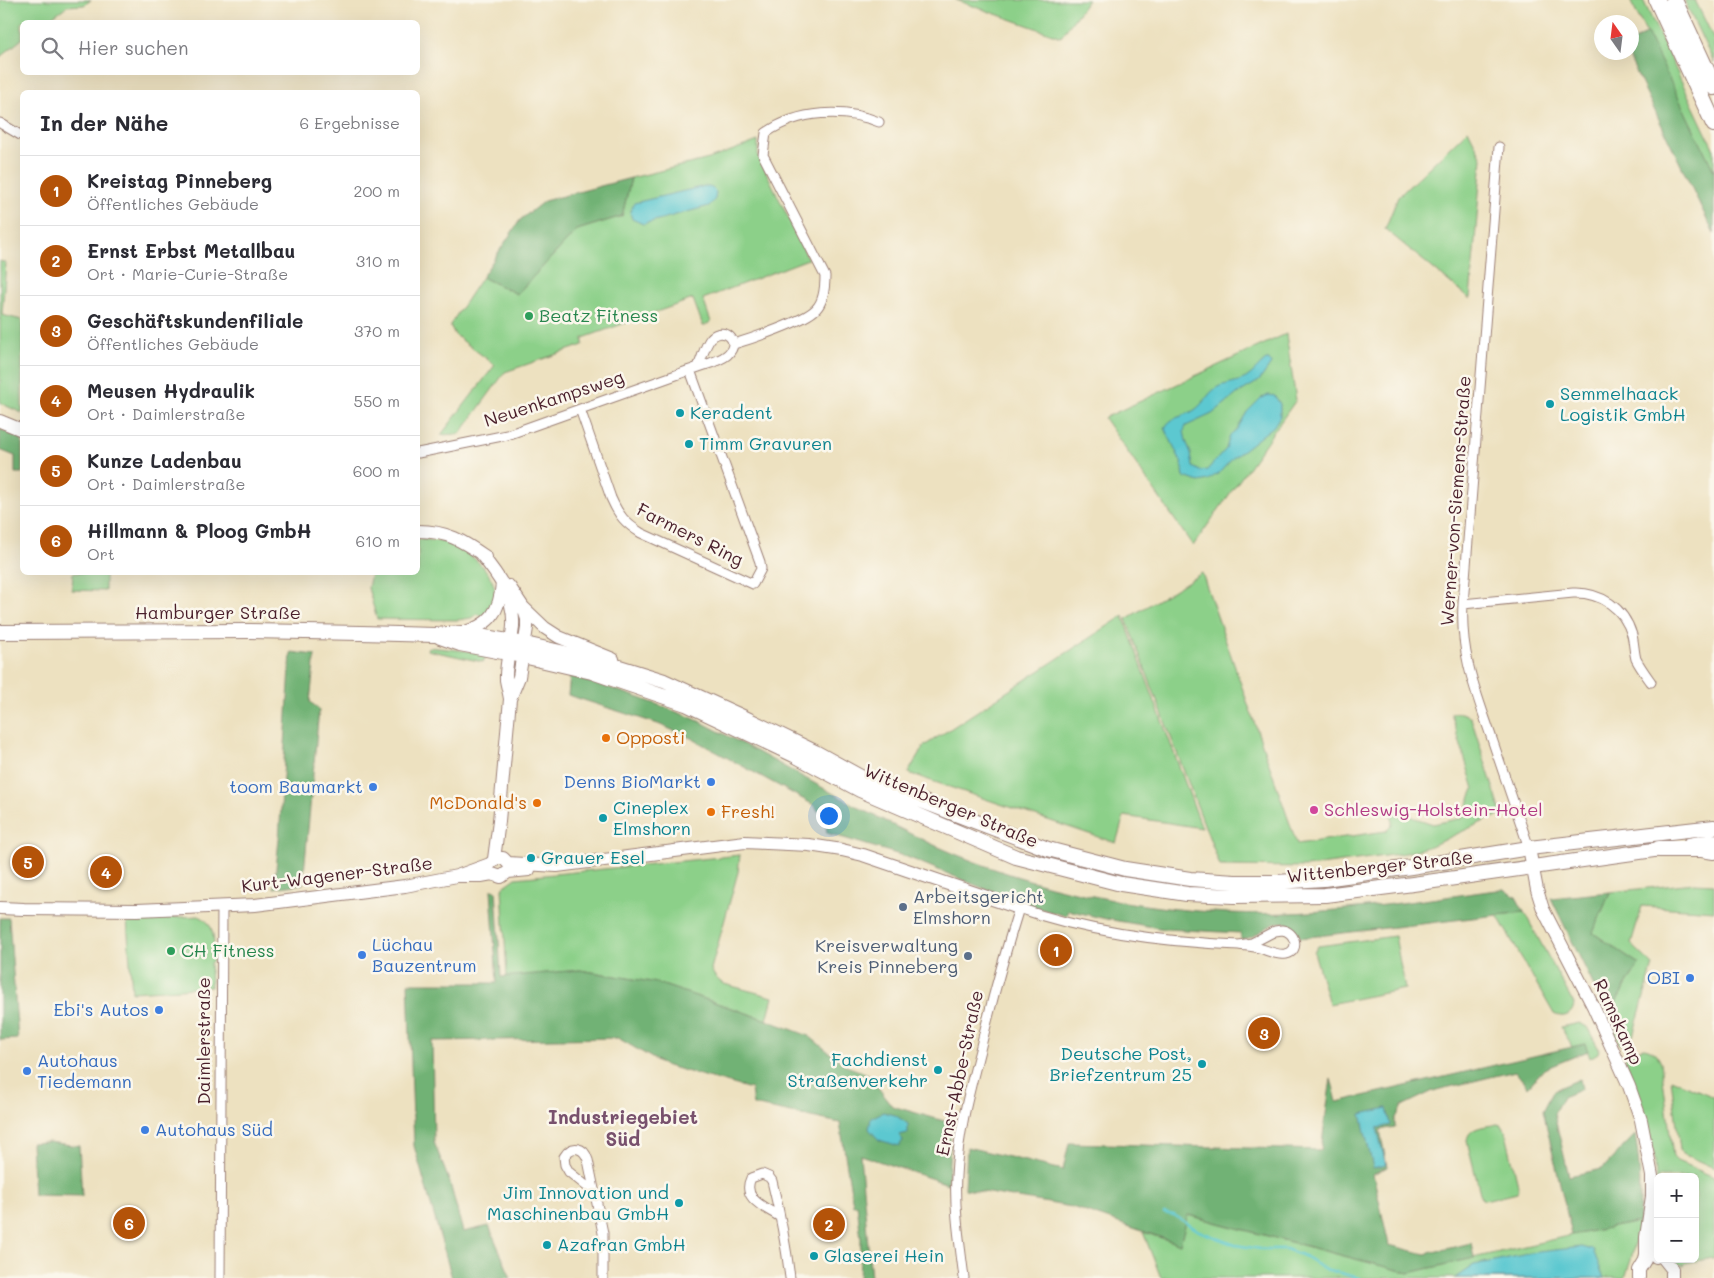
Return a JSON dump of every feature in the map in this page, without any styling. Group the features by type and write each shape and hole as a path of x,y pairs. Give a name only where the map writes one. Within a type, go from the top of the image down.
{"highway":[{"path":"1657,0 1714,124"},
{"path":"1674,0 1714,87"},
{"path":"1659,849 1714,850"}],"main road":[{"name":"Hamburger Straße","path":"0,632 361,632 435,636 462,633 517,649"},
{"name":"Hamburger Straße","path":"435,636 460,644 517,649"},
{"name":"Wittenberger Straße","path":"517,649 600,661 640,672 696,694 876,783 1048,850 1125,869 1190,879 1235,882 1324,879 1529,848 1714,827"},
{"name":"Wittenberger Straße","path":"517,649 686,704 796,756 860,790 1016,857 1121,884 1187,894 1234,896 1325,895 1714,841"}],"street":[{"name":"Neuenkampsweg","path":"420,453 507,435 726,356 734,344 806,317 817,308 824,292 825,276 763,155 766,133 778,125 799,117 817,114 854,114 879,122"},
{"path":"0,123 20,135"},
{"name":"Werner-von-Siemens-Straße","path":"1499,147 1463,604 1463,638 1468,667 1529,848"},
{"path":"694,368 710,339 716,334 724,333 731,337 734,344"},
{"name":"Farmers Ring","path":"580,409 611,498 617,512 626,523 642,533 753,584 761,569 760,562 694,368"},
{"path":"0,420 20,429"},
{"path":"420,530 449,535 466,543 480,553 498,568 523,607 527,618 527,628 506,680 510,699 499,821 499,865"},
{"path":"480,553 502,583 509,597 517,649"},
{"path":"462,633 475,629 491,619 501,597 502,583"},
{"path":"1463,604 1573,593 1599,596 1614,606 1625,618 1632,634 1636,658 1651,682"},
{"path":"523,607 545,628 559,637 640,672"},
{"name":"Kurt-Wagener-Straße","path":"222,906 264,904 405,886 499,865 551,866 745,842 809,845 863,855 1019,908 1060,920 1133,935 1185,943 1258,948 1279,954 1291,952 1295,944 1291,934 1282,930 1275,931 1239,946"},
{"name":"Ramskamp","path":"1529,848 1543,908 1593,1006 1629,1086 1641,1120 1652,1176 1649,1217 1654,1246"},
{"path":"0,908 137,910 222,906"},
{"name":"Daimlerstraße","path":"220,1278 222,906"},
{"name":"Ernst-Abbe-Straße","path":"964,1278 955,1178 960,1138 964,1113 993,997 1019,908"},
{"path":"595,1193 567,1169 564,1156 569,1150 578,1148 586,1153 595,1193 603,1233 604,1278"},
{"path":"780,1217 753,1200 750,1196 748,1185 751,1178 762,1174 772,1181 780,1217 790,1278"},
{"name":"Ramskamp","path":"1639,1278 1639,1270 1654,1259"},
{"name":"Ramskamp","path":"1664,1263 1672,1268 1672,1278"}],"green space":[{"path":"0,0 91,0 84,5 67,6 48,20 20,20 20,41 0,57"},
{"path":"956,0 1088,0 1061,37"},
{"path":"1630,0 1643,0 1714,150 1714,171 1639,15"},
{"path":"1684,0 1695,0 1714,39 1714,63"},
{"path":"1647,33 1714,171 1714,234 1630,60 1639,60 1639,38"},
{"path":"1468,130 1482,158 1470,299 1385,229 1398,197"},
{"path":"758,141 758,155 808,259 703,299 711,322 703,326 693,299 583,338 583,345 505,372 460,434 441,435 495,365 455,335 450,325 482,277 517,294 577,230 622,216 631,178 709,159"},
{"path":"631,178 622,216 577,230 517,294 482,277 520,220 544,201"},
{"path":"0,261 6,263 2,315 20,320 20,412 0,403"},
{"path":"1286,334 1296,400 1193,546 1104,418"},
{"path":"0,429 20,438 20,473 15,473 15,456 0,450"},
{"path":"420,539 437,541 449,544 467,553 483,567 494,584 494,605 485,618 478,614 471,618 458,620 377,619 368,588 371,575 420,575"},
{"path":"1202,573 1297,844 1386,831 1392,825 1392,810 1433,824 1462,818 1474,789 1451,713 1462,713 1471,718 1501,812 1498,816 1431,846 1406,853 1306,867 1220,866 1126,619"},
{"path":"73,575 105,575 105,591 72,590"},
{"path":"1123,616 1202,828 1124,816 1116,843 908,773 924,746"},
{"path":"428,647 488,653 483,662 427,650"},
{"path":"291,652 315,655 310,702 319,709 303,884 274,888 279,839"},
{"path":"570,676 629,694 696,720 891,824 955,854 1031,881 1070,891 1149,906 1263,914 1367,907 1504,889 1516,897 1524,912 1300,938 1293,928 1286,923 1279,922 1250,938 1241,940 1241,933 1165,929 1106,919 1068,910 1066,916 1019,903 907,857 827,833 826,824 812,804 691,738 658,724 568,695"},
{"path":"740,855 738,872 711,969 716,978 724,984 773,997 767,1020 657,983 580,970 507,977 502,888 516,878"},
{"path":"1694,883 1714,884 1714,911 1642,906 1631,944 1653,965 1633,1036 1620,1045 1608,1015 1639,964 1593,933 1610,892"},
{"path":"491,890 496,890 501,977 580,970 657,983 809,1036 846,1066 868,1074 892,1106 951,1123 948,1184 860,1155 871,1278 859,1278 861,1239 857,1204 853,1205 840,1123 753,1105 751,1089 664,1065 618,1038 432,1041 434,1142 450,1183 463,1232 489,1226 511,1278 452,1278 414,1146 408,983 497,983"},
{"path":"1610,892 1593,933 1639,964 1608,1015 1551,898"},
{"path":"1524,912 1574,1004 1572,1011 1567,1015 1554,1014 1497,915"},
{"name":"CH Fitness","path":"199,916 212,929 214,948 213,961 210,963 211,987 132,992 127,920"},
{"path":"0,918 9,918 18,1039 0,1040"},
{"path":"1395,936 1405,989 1329,1004 1314,952 1318,946"},
{"path":"1580,1023 1587,1027 1599,1049 1598,1053 1590,1058 1585,1044 1572,1047 1561,1027"},
{"path":"1585,1044 1588,1051 1544,1069 1528,1087 1515,1071 1433,1091 1402,1106 1395,1120 1395,1127 1380,1130 1387,1167 1373,1174 1389,1245 1425,1254 1471,1243 1474,1258 1409,1273 1188,1215 1180,1244 1072,1207 965,1189 967,1147 1063,1170 1069,1143 1321,1150 1331,1078 1337,1102"},
{"path":"1644,1048 1650,1050 1655,1053 1661,1063 1673,1157 1677,1161 1714,1177 1714,1258 1699,1261 1699,1173 1656,1173 1654,1154 1645,1117 1625,1058 1630,1052"},
{"path":"1580,1079 1582,1089 1563,1097 1554,1114 1569,1176 1602,1169 1635,1135 1639,1167 1640,1211 1639,1222 1572,1235 1543,1111 1554,1090"},
{"path":"1671,1079 1714,1097 1714,1168 1683,1154 1680,1150"},
{"path":"1497,1124 1502,1125 1505,1130 1519,1189 1517,1192 1485,1200 1482,1199 1480,1193 1467,1141 1468,1136 1474,1130"},
{"path":"48,1142 79,1146 82,1196 34,1195 31,1143"},
{"path":"1187,1215 1409,1273 1572,1235 1639,1222 1625,1278 1161,1278 1143,1232 1180,1244"}],"water":[{"path":"705,186 712,188 716,192 715,199 709,206 643,224 632,219 630,212 634,203"},
{"path":"1266,360 1269,360 1271,364 1259,381 1237,394 1212,414 1186,426 1184,431 1193,467 1200,471 1207,470 1226,449 1230,435 1237,429 1247,412 1261,398 1269,395 1275,396 1280,404 1280,416 1274,426 1233,458 1219,473 1208,480 1199,482 1184,477 1182,464 1165,428 1167,424 1173,419 1195,410 1216,388 1246,378"},
{"path":"1387,1108 1391,1125 1377,1128 1386,1165 1373,1168 1361,1114"},
{"path":"883,1112 895,1115 908,1124 908,1133 899,1135 903,1140 899,1146 879,1140 869,1129 871,1118"},
{"path":"1582,1247 1593,1250 1604,1278 1455,1278 1474,1265 1538,1252"}],"waterway":[{"path":"1164,1213 1174,1215 1199,1231 1235,1245 1261,1249 1286,1249 1306,1257 1325,1269 1359,1278"}],"place":[{"name":"Beatz Fitness","path":"529,316"},
{"name":"Semmelhaack Logistik GmbH","path":"1550,404"},
{"name":"Keradent","path":"680,413"},
{"name":"Timm Gravuren","path":"689,444"},
{"name":"Opposti","path":"606,738"},
{"name":"Denns BioMarkt","path":"711,782"},
{"name":"toom Baumarkt","path":"373,787"},
{"name":"McDonald's","path":"537,803"},
{"name":"Schleswig-Holstein-Hotel","path":"1314,810"},
{"name":"Fresh!","path":"711,812"},
{"name":"Cineplex Elmshorn","path":"603,818"},
{"name":"Grauer Esel","path":"531,858"},
{"name":"Kunze Ladenbau","path":"28,862"},
{"name":"Meusen Hydraulik","path":"106,872"},
{"name":"Arbeitsgericht Elmshorn","path":"903,907"},
{"name":"Kreistag Pinneberg","path":"1056,950"},
{"name":"CH Fitness","path":"171,951"},
{"name":"Lüchau Bauzentrum","path":"362,955"},
{"name":"Kreisverwaltung Kreis Pinneberg","path":"968,956"},
{"name":"OBI","path":"1690,978"},
{"name":"Ebi's Autos","path":"159,1010"},
{"name":"Geschäftskundenfiliale","path":"1264,1033"},
{"name":"Deutsche Post, Briefzentrum 25","path":"1202,1064"},
{"name":"Fachdienst Straßenverkehr","path":"938,1070"},
{"name":"Autohaus Tiedemann","path":"27,1071"},
{"name":"Autohaus Süd","path":"145,1130"},
{"name":"Jim Innovation und Maschinenbau GmbH","path":"679,1203"},
{"name":"Hillmann & Ploog GmbH","path":"129,1223"},
{"name":"Ernst Erbst Metallbau","path":"829,1224"},
{"name":"Azafran GmbH","path":"547,1245"},
{"name":"Glaserei Hein","path":"814,1256"}],"district":[{"name":"Industriegebiet Süd","path":"623,1128"}]}
